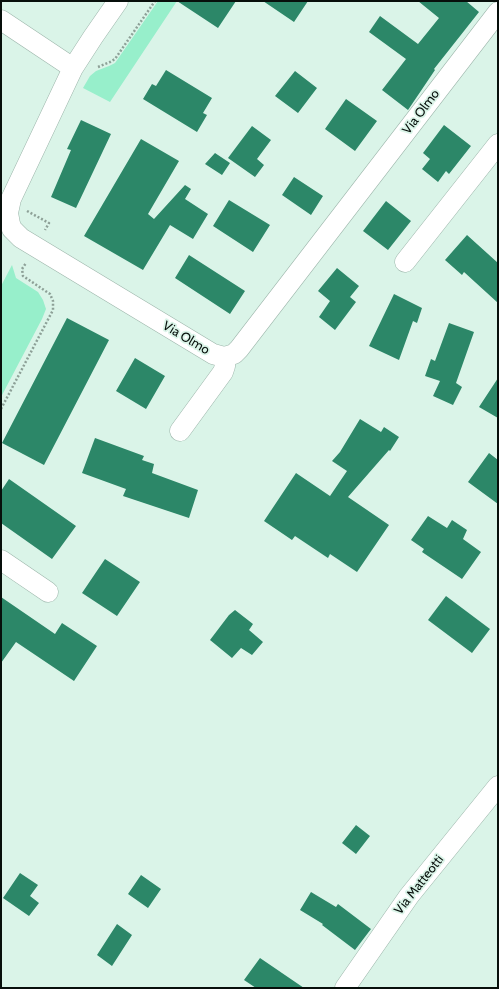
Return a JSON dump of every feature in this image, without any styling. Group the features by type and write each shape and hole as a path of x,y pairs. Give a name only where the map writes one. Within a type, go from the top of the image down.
{"street":[{"name":"Via Olmo","path":"118,1 92,37 73,68 11,199 6,227 12,229 21,238 212,354 226,357 234,354 239,349 498,12"},
{"path":"1,20 73,68"},
{"path":"405,262 498,144"},
{"path":"180,431 223,372 226,366 226,357"},
{"path":"1,560 48,592"},
{"name":"Via Matteotti","path":"345,988 409,896 498,786"}],"path":[{"path":"93,69 115,59 155,1"},
{"path":"1,408 53,310 53,301 50,294 23,276 22,269 26,262"}],"green space":[{"path":"158,1 177,1 110,102 83,88 90,76 96,71 115,63"},
{"path":"12,265 16,278 38,292 46,309 1,397 1,286"}],"building":[{"path":"177,1 236,1 218,28"},
{"path":"263,1 308,1 294,22"},
{"path":"418,1 466,1 479,12 434,69 435,70 408,110 382,90 406,59 369,32 380,16 418,44 439,18"},
{"path":"166,70 212,98 203,113 207,115 197,132 143,99 152,84 156,86"},
{"path":"295,71 317,88 298,113 275,96"},
{"path":"346,99 377,121 355,151 325,129"},
{"path":"81,120 111,134 76,208 51,197 71,150 67,149"},
{"path":"444,125 471,146 449,174 446,171 438,182 422,169 430,159 423,153"},
{"path":"252,126 271,140 257,159 264,165 255,177 228,158"},
{"path":"141,139 179,161 148,214 154,219 185,185 191,189 185,199 208,214 193,239 170,225 143,270 84,236"},
{"path":"215,153 230,163 222,175 205,164"},
{"path":"294,177 323,196 311,215 282,195"},
{"path":"229,200 270,225 253,252 213,226"},
{"path":"386,201 411,221 388,250 363,231"},
{"path":"467,235 498,263 498,303 464,272 462,275 445,260"},
{"path":"189,255 245,291 230,314 175,278"},
{"path":"337,268 359,286 350,297 356,302 335,330 319,317 330,301 318,291"},
{"path":"394,294 422,308 417,323 413,321 399,360 369,346"},
{"path":"67,318 109,340 44,465 2,443"},
{"path":"449,323 474,332 456,383 462,387 453,405 433,396 440,381 425,376 431,359 435,361"},
{"path":"135,358 165,376 146,409 116,391"},
{"path":"498,378 498,418 479,407"},
{"path":"360,419 381,432 384,427 399,437 390,451 389,450 348,497 389,525 357,572 330,554 328,558 295,536 292,540 264,521 296,473 330,496 347,471 332,461 340,452"},
{"path":"95,438 144,456 142,460 154,464 152,473 198,490 189,518 123,496 126,489 82,473"},
{"path":"489,453 498,460 498,504 468,482"},
{"path":"9,479 76,526 52,559 1,523 1,491"},
{"path":"428,516 447,528 452,520 467,530 463,539 481,552 462,579 422,552 424,549 411,540"},
{"path":"105,559 140,582 117,616 82,593"},
{"path":"446,596 490,629 472,653 428,620"},
{"path":"1,597 55,634 62,623 97,646 74,681 16,642 1,663"},
{"path":"235,610 253,624 249,630 263,642 252,655 241,648 232,658 210,640 229,615"},
{"path":"356,825 370,836 356,854 342,843"},
{"path":"20,873 38,885 30,896 39,903 29,916 3,898"},
{"path":"141,875 161,889 148,908 128,894"},
{"path":"311,892 336,907 338,904 371,929 355,950 322,925 323,924 300,910"},
{"path":"117,924 132,935 112,966 97,955"},
{"path":"260,958 304,988 256,988 244,980"}]}
